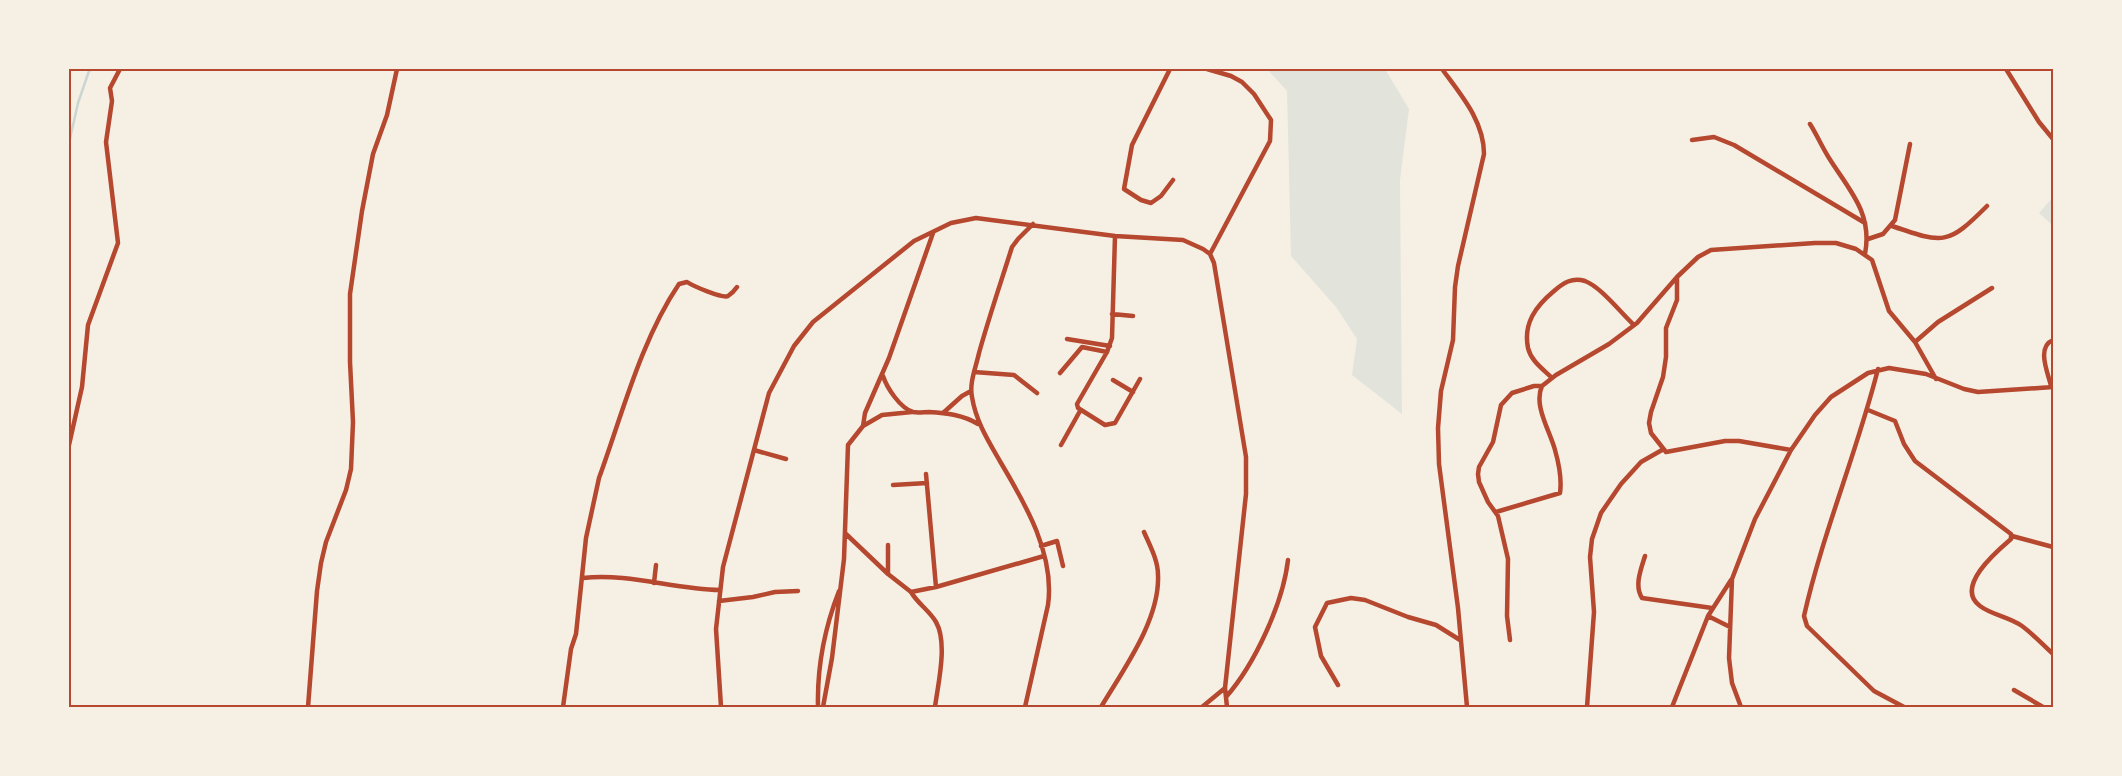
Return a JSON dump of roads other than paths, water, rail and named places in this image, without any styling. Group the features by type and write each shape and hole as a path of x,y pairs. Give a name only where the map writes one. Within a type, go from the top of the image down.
{"street":[{"path":"69,445 82,387 88,325 118,243 106,142 112,101 110,88 120,69"},
{"path":"308,707 321,563 326,542 346,490 351,469 353,422 350,362 350,294 373,154 387,115 397,69"},
{"path":"1170,69 1132,145 1124,189 1141,200 1151,203 1161,196 1173,180"},
{"path":"1207,69 1221,72 1242,82 1254,94 1271,120 1270,141 1210,254"},
{"path":"1442,69 1475,116 1482,135 1484,148 1477,188 1458,266 1455,287 1453,340 1441,391 1438,428 1438,464 1457,598 1466,707"},
{"path":"2006,69 2039,122 2053,139"},
{"path":"1810,124 1829,158 1853,193 1865,223 1868,239 1865,254"},
{"path":"1692,140 1714,137 1734,145 1865,223"},
{"path":"1868,239 1883,234 1892,226 1898,212 1910,144"},
{"path":"1892,226 1926,237 1949,238 1971,222 1987,206"},
{"path":"721,707 716,650 723,568 769,392 777,375 803,334 813,322 914,241 951,223 976,218 1115,236 1183,240 1194,244 1210,254 1214,262 1246,457 1246,494 1226,688 1227,707"},
{"path":"1025,707 1051,588 1049,574 1036,531 1016,488 978,424 972,391 974,372 985,331 1012,247 1033,224"},
{"path":"863,426 865,413 883,376 933,233"},
{"path":"1115,236 1110,346 1077,404 1080,411 1105,425 1109,425 1119,418 1140,379"},
{"path":"1496,512 1560,494 1561,481 1556,451 1540,403 1539,392 1542,386 1634,326 1698,257 1711,250 1836,243 1865,254 1872,260 1889,311 1915,342 1936,378"},
{"path":"1678,277 1677,300 1666,328 1666,357 1663,377 1650,416 1651,433 1662,450 1666,452 1725,440 1791,450"},
{"path":"1552,378 1531,355 1528,343 1528,330 1532,315 1540,302 1562,284 1577,280 1591,284 1634,326"},
{"path":"563,707 571,649 576,634 586,538 592,503 599,478 640,364 671,296 679,284 687,282 697,288 705,289 723,297 729,296 737,287"},
{"path":"1915,342 1938,322 1992,288"},
{"path":"1112,314 1133,316"},
{"path":"1066,339 1110,346"},
{"path":"1672,707 1708,616 1732,579 1755,520 1791,450 1815,415 1832,398 1868,373 1878,369 1908,370 1978,392 2052,386 2044,361 2044,351 2047,344 2053,340"},
{"path":"1060,374 1082,348 1107,352"},
{"path":"1878,369 1868,410 1838,500 1804,616 1807,626 1874,691 1904,707"},
{"path":"974,372 1014,375 1037,393"},
{"path":"883,376 886,386 895,398 912,412"},
{"path":"1113,380 1133,392"},
{"path":"1510,640 1507,616 1508,559 1496,512 1488,502 1479,482 1478,474 1479,467 1493,442 1500,405 1512,393 1534,386 1542,386"},
{"path":"943,413 962,396 972,391"},
{"path":"1868,410 1895,420 1904,444 1915,461 2012,536 2053,547"},
{"path":"1061,445 1080,411"},
{"path":"823,707 842,585 846,534 848,445 863,426 882,415 912,412 943,413 967,417 978,424"},
{"path":"754,450 786,459"},
{"path":"1587,707 1594,612 1590,557 1594,533 1601,513 1621,484 1641,462 1662,450"},
{"path":"926,474 936,587"},
{"path":"893,486 927,483"},
{"path":"1101,707 1124,673 1137,648 1155,598 1158,576 1156,559 1144,532"},
{"path":"846,534 888,574 911,592 919,604 933,617 939,630 941,660 935,707"},
{"path":"2012,536 1977,574 1972,591 1975,600 1980,606 2021,625 2053,654"},
{"path":"1041,546 1058,541 1062,566"},
{"path":"888,545 888,574"},
{"path":"911,592 936,587 1044,556"},
{"path":"1645,556 1638,584 1638,593 1642,598 1712,608"},
{"path":"1226,697 1236,685 1261,641 1277,601 1288,560"},
{"path":"654,583 656,565"},
{"path":"583,578 602,576 692,590 720,590"},
{"path":"1732,579 1730,658 1732,683 1741,707"},
{"path":"818,707 822,658 831,614 842,585"},
{"path":"719,601 775,592 798,591"},
{"path":"1338,685 1322,656 1315,626 1327,603 1335,600 1351,598 1364,600 1408,617 1436,625 1460,640"},
{"path":"1708,616 1730,627"},
{"path":"1202,707 1226,688"},
{"path":"2014,690 2043,707"}],"waterway":[{"path":"69,143 78,103 89,71 93,69"}]}
